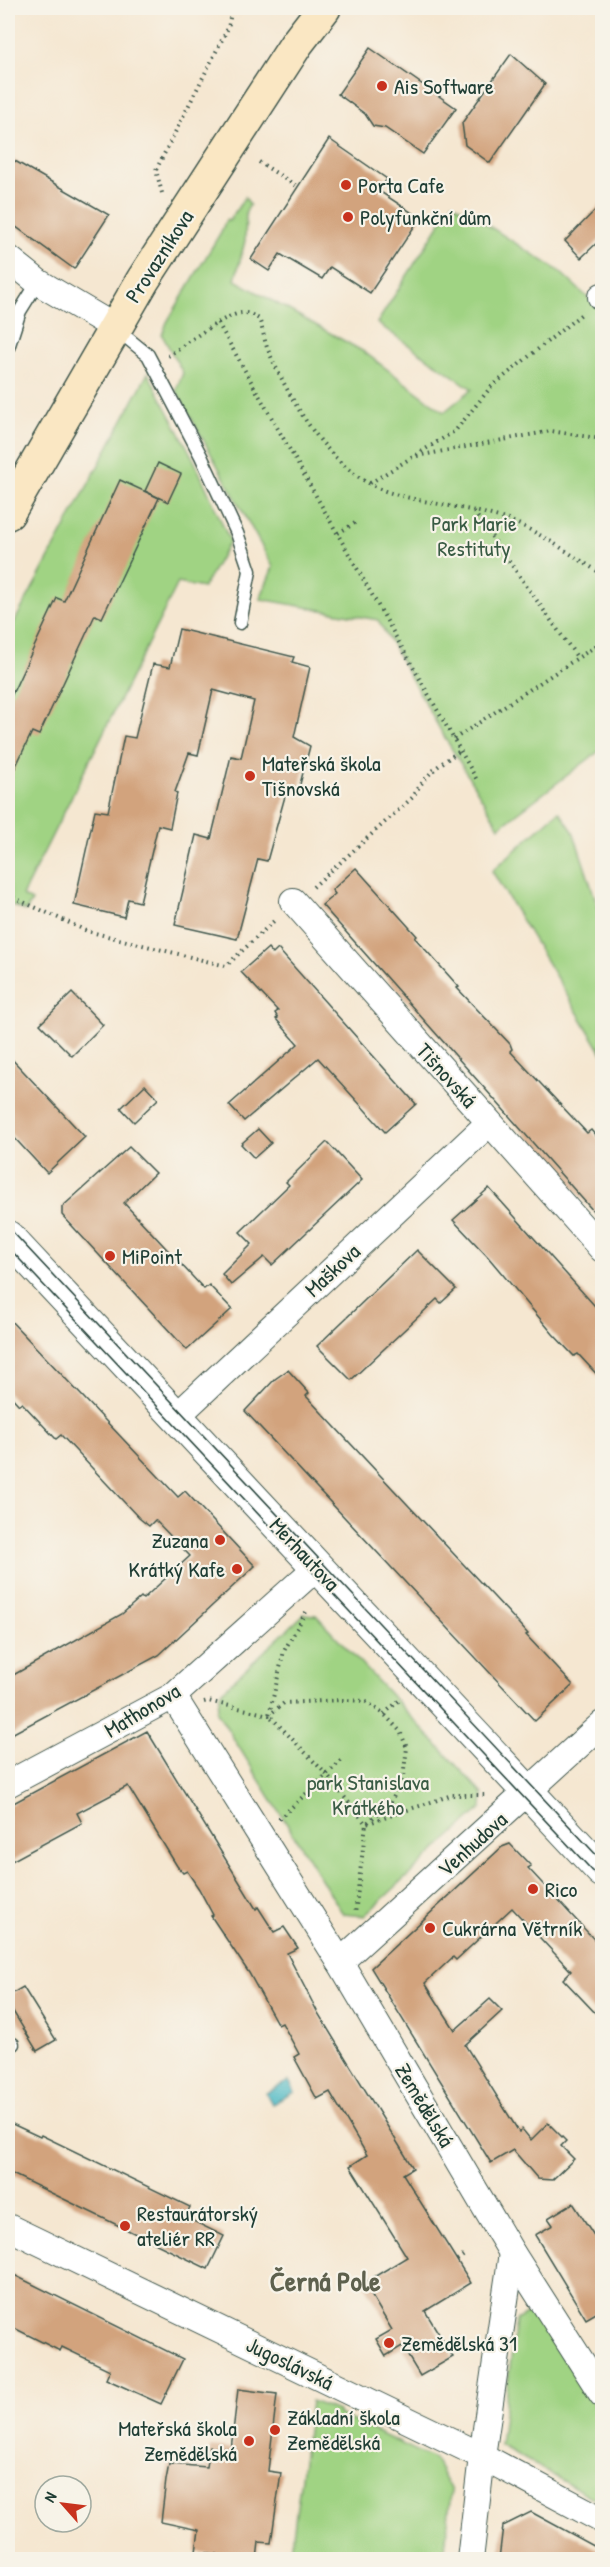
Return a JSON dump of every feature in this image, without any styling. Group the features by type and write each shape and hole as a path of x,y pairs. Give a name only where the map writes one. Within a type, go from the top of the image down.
{"main road":[{"name":"Provazníkova","path":"8,513 114,327 297,43 324,8"}],"street":[{"path":"8,258 38,282 114,327"},
{"name":"Tišnovská","path":"292,901 603,1249"},
{"name":"Maškova","path":"176,1417 489,1123"},
{"name":"Merhautova","path":"8,1237 603,1871"},
{"name":"Mathonova","path":"8,1784 173,1696 317,1567"},
{"name":"Zemědělská","path":"173,1696 348,1955 512,2253"},
{"name":"Venhudova","path":"348,1955 603,1724"},
{"name":"Jugoslávská","path":"8,2227 482,2456 603,2520"},
{"path":"512,2253 603,2394"},
{"path":"470,2559 482,2456 512,2253"}],"lane":[{"path":"8,348 20,311 38,282"},
{"path":"114,327 148,355 154,365 206,466 237,533 250,571 240,623"}],"path":[{"path":"162,193 156,170 228,28 232,8"},
{"path":"259,162 298,187"},
{"path":"370,483 455,431 491,387 602,297"},
{"path":"154,365 218,323 242,312 259,319 267,348 319,439 342,465 389,492 509,520 603,574"},
{"path":"218,323 477,780"},
{"path":"412,457 551,431 603,439"},
{"path":"473,511 577,657"},
{"path":"338,533 355,523"},
{"path":"454,739 603,642"},
{"path":"8,895 87,931 226,966 292,901 308,891 413,797 424,778 433,769 460,751"},
{"path":"269,1715 284,1651 309,1606"},
{"path":"384,1714 402,1698"},
{"path":"208,1701 269,1715 326,1774 366,1824"},
{"path":"269,1715 284,1703 364,1701 384,1714 400,1731 407,1748 403,1777 391,1802 366,1824 355,1915 350,1924 348,1955"},
{"path":"276,1822 342,1760"},
{"path":"366,1824 452,1795 492,1796"},
{"path":"457,2260 466,2254"}],"green space":[{"name":"Park Marie Restituty","path":"245,197 250,205 246,211 245,241 235,280 364,352 444,412 472,389 377,323 453,203 559,271 598,307 602,304 602,749 499,827 378,620 260,599 273,567 176,390 183,373 162,335 167,322 226,220 229,221"},
{"path":"8,268 13,277 14,286 8,305"},
{"path":"148,373 193,458 230,541 203,588 178,583 22,896 32,901 26,911 9,904 8,906 8,634"},
{"path":"559,811 573,831 602,919 602,1053 492,871"},
{"name":"park Stanislava Krátkého","path":"304,1614 316,1615 483,1794 482,1808 364,1916 343,1914 217,1712 220,1693"},
{"path":"533,2310 602,2416 602,2503 500,2445 516,2320"},
{"path":"311,2401 338,2411 338,2414 434,2459 451,2491 444,2559 290,2559"}],"water":[{"path":"289,2081 295,2092 272,2104 266,2093"}],"building":[{"path":"370,48 456,108 423,154 385,128 373,126 365,114 338,94"},
{"path":"511,54 545,84 490,163 465,145 462,123"},
{"name":"Polyfunkční dům","path":"329,139 387,179 379,191 420,218 370,293 330,267 322,279 280,254 269,271 251,259"},
{"path":"8,157 109,215 74,269 8,221"},
{"path":"603,202 603,237 581,258 565,241"},
{"path":"158,463 181,474 168,502 145,491"},
{"path":"120,480 159,498 102,618 95,615 39,735 32,732 8,783 8,703 57,598 64,601"},
{"path":"179,629 294,657 292,662 310,667 294,737 310,746 299,788 291,786 291,789 287,789 267,861 258,859 237,939 175,925 196,835 211,839 231,756 241,758 254,701 213,690 198,755 189,753 175,792 177,793 170,828 158,825 140,902 128,899 124,917 74,905 95,810 108,812 124,736 135,738 153,664 170,667"},
{"path":"356,868 417,936 415,938 459,987 457,988 510,1044 512,1049 510,1051 587,1133 591,1130 603,1144 603,1222 322,905 335,894 332,890"},
{"path":"268,948 273,954 278,949 416,1104 385,1132 318,1058 244,1121 229,1105 298,1044 276,1019 278,1018 275,1013 278,1011 241,972"},
{"path":"72,993 103,1025 72,1056 40,1024"},
{"path":"8,1055 85,1137 47,1173 8,1131"},
{"path":"145,1085 158,1099 134,1122 121,1108"},
{"path":"258,1129 271,1143 254,1158 241,1144"},
{"path":"327,1142 362,1180 272,1265 264,1257 231,1285 222,1274 252,1244 240,1232 289,1185 286,1182"},
{"path":"129,1147 155,1173 124,1203 204,1289 209,1285 232,1309 187,1350 62,1215 62,1207"},
{"path":"489,1188 603,1315 603,1381 578,1354 574,1356 553,1334 488,1257 453,1220"},
{"path":"417,1250 456,1289 441,1303 437,1299 351,1380 317,1346"},
{"path":"8,1318 178,1497 185,1491 255,1566 159,1655 8,1736 8,1678 122,1614 141,1597 143,1599 190,1556 155,1520 149,1526 139,1518 61,1435 56,1439 22,1403 19,1405 8,1393"},
{"path":"288,1370 309,1393 306,1396 509,1613 528,1634 526,1635 573,1685 535,1721 245,1411 275,1379"},
{"path":"147,1731 256,1909 258,1907 274,1932 284,1927 298,1948 287,1953 318,2013 413,2168 403,2174 471,2283 425,2311 453,2357 420,2376 402,2346 386,2356 376,2339 392,2330 364,2283 407,2257 350,2166 367,2155 330,2092 317,2099 294,2057 299,2054 282,2023 278,2025 249,1973 211,1916 213,1915 199,1889 187,1871 183,1873 177,1866 128,1786 77,1813 82,1823 8,1863 8,1806"},
{"path":"510,1844 531,1866 528,1868 603,1949 603,2021 563,1979 571,1971 512,1908 456,1960 453,1957 425,1983 455,2030 490,1999 502,2011 465,2045 519,2132 522,2129 531,2140 548,2123 566,2141 561,2146 574,2159 552,2180 538,2179 513,2150 491,2163 371,1968 502,1847"},
{"path":"23,1987 56,2040 37,2051 8,2003 8,1996"},
{"path":"8,2122 40,2137 41,2135 190,2207 185,2217 224,2236 208,2269 8,2172"},
{"path":"573,2203 595,2237 603,2230 603,2309 586,2319 535,2235 553,2225 548,2218"},
{"path":"8,2272 183,2359 161,2404 106,2379 110,2370 62,2347 60,2351 8,2325"},
{"path":"238,2389 277,2394 268,2471 281,2473 271,2543 259,2542 257,2559 216,2559 217,2554 196,2552 199,2530 161,2522 166,2480 169,2464 207,2467 210,2447 231,2449"},
{"path":"531,2512 603,2551 603,2559 499,2559 503,2526"}],"tram line":[{"path":"8,1227 602,1861"},
{"path":"8,1247 602,1881"}],"place":[{"name":"Ais Software","path":"382,86"},
{"name":"Porta Cafe","path":"346,185"},
{"name":"Polyfunkční dům","path":"348,217"},
{"name":"Mateřská škola Tišnovská","path":"250,776"},
{"name":"MiPoint","path":"110,1256"},
{"name":"Zuzana","path":"220,1540"},
{"name":"Krátký Kafe","path":"237,1569"},
{"name":"Rico","path":"533,1889"},
{"name":"Cukrárna Větrník","path":"430,1928"},
{"name":"Restaurátorský ateliér RR","path":"125,2226"},
{"name":"Zemědělská 31","path":"389,2343"},
{"name":"Základní škola Zemědělská","path":"275,2430"},
{"name":"Mateřská škola Zemědělská","path":"249,2441"}],"district":[{"name":"Černá Pole","path":"325,2281"}]}
